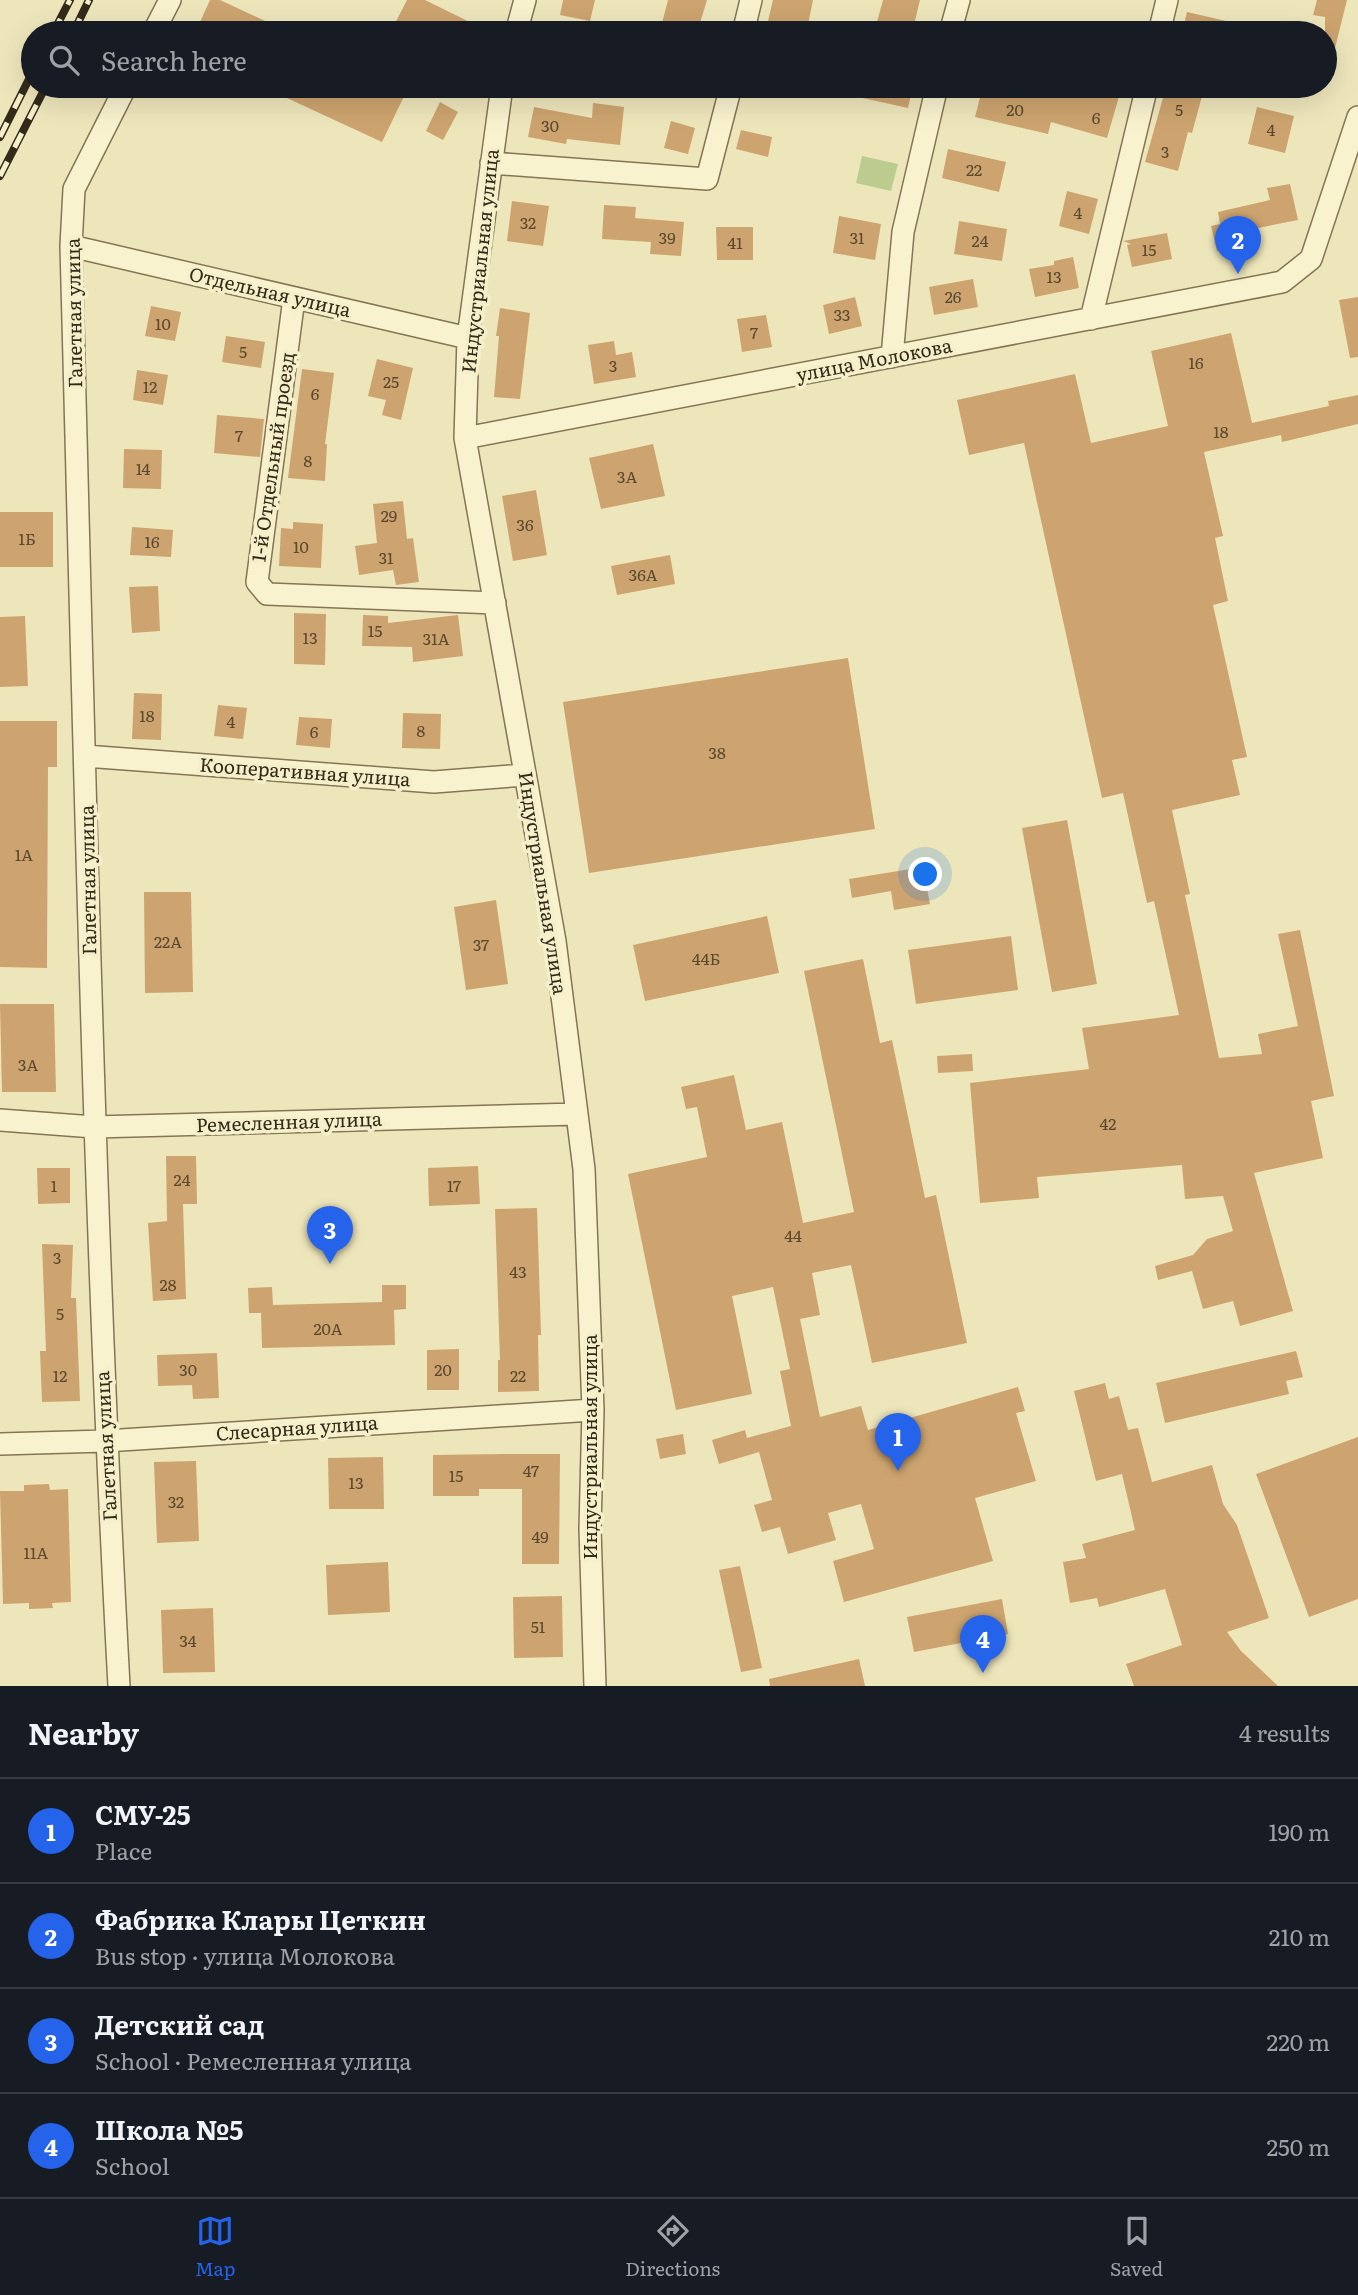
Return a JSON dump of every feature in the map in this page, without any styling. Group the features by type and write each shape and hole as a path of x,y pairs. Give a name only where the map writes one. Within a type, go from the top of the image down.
{"street":[{"path":"159,21 170,0"},
{"path":"519,21 525,0"},
{"path":"746,21 751,0"},
{"path":"953,21 959,0"},
{"path":"1162,21 1167,0"},
{"name":"Галетная улица","path":"118,1686 105,1441 94,1128 71,246 74,189 121,98"},
{"name":"Индустриальная улица","path":"500,98 468,338 465,438 555,941 584,1169 593,1410 590,1529 595,1686"},
{"path":"491,163 707,179 727,98"},
{"path":"892,357 904,232 934,98"},
{"path":"1091,319 1144,98"},
{"name":"улица Молокова","path":"465,438 1282,282 1311,259 1358,117"},
{"name":"Отдельная улица","path":"71,246 468,338"},
{"name":"1-й Отдельный проезд","path":"294,298 257,582 267,594 495,604"},
{"name":"Кооперативная улица","path":"85,756 434,782 525,775"},
{"name":"Ремесленная улица","path":"0,1120 94,1128 577,1114"},
{"name":"Слесарная улица","path":"0,1444 105,1441 593,1410"}],"green space":[{"path":"862,156 898,164 891,191 856,183"}],"building":[{"path":"210,0 220,0 265,21 200,21"},
{"path":"407,0 425,0 468,21 396,21"},
{"path":"563,0 595,0 590,21 560,15"},
{"path":"668,0 707,0 701,21 663,21"},
{"path":"773,0 813,0 809,21 768,21"},
{"path":"883,0 920,0 915,21 877,21"},
{"path":"1317,0 1347,0 1337,40 1337,21 1325,21 1325,17 1313,15"},
{"path":"1187,12 1226,21 1185,21"},
{"path":"287,98 403,98 382,142"},
{"path":"863,98 910,98 908,108"},
{"path":"980,98 1119,98 1107,138 1051,122 1048,134 975,117"},
{"path":"1163,98 1201,98 1192,133 1188,132 1178,171 1145,162"},
{"path":"440,102 458,112 443,140 426,131"},
{"path":"593,103 624,107 620,145 567,139 566,144 528,137 534,107 592,118"},
{"path":"1257,107 1294,116 1285,153 1248,144"},
{"path":"671,121 695,128 688,154 664,148"},
{"path":"741,130 772,137 768,157 736,149"},
{"path":"948,149 1006,162 999,192 942,178"},
{"path":"1290,184 1298,220 1248,230 1251,244 1217,251 1211,226 1220,224 1218,212 1270,200 1267,188"},
{"path":"1067,191 1098,199 1089,234 1059,226"},
{"path":"512,201 549,206 543,246 507,241"},
{"path":"604,205 636,207 635,218 684,222 681,256 650,254 651,242 602,239"},
{"path":"839,216 881,224 875,260 833,253"},
{"path":"959,221 1007,229 1002,261 954,254"},
{"path":"716,227 753,227 753,260 717,260"},
{"path":"1167,233 1172,259 1132,267 1127,245 1131,244 1123,241"},
{"path":"1073,257 1079,288 1035,297 1029,269 1054,265 1054,261"},
{"path":"973,279 978,307 934,315 929,287"},
{"path":"855,297 862,326 829,334 823,305"},
{"path":"1358,297 1358,357 1350,358 1339,300"},
{"path":"151,306 181,312 175,341 145,336"},
{"path":"500,308 530,313 520,399 494,397 499,336 496,336"},
{"path":"766,315 772,347 742,352 737,319"},
{"path":"1231,333 1252,423 1329,406 1328,401 1358,395 1358,424 1282,442 1281,435 1204,452 1223,536 1215,538 1228,601 1213,605 1247,757 1232,760 1240,795 1172,810 1190,894 1185,895 1219,1058 1262,1054 1258,1034 1298,1026 1278,934 1300,930 1334,1096 1311,1101 1323,1158 1254,1173 1293,1311 1240,1326 1233,1301 1203,1309 1192,1271 1158,1280 1155,1266 1193,1255 1207,1239 1233,1231 1223,1196 1185,1199 1182,1165 1037,1177 1039,1198 980,1203 970,1083 1089,1069 1082,1028 1179,1015 1154,901 1147,903 1123,793 1102,798 1024,443 969,455 957,400 1075,374 1091,443 1168,426 1151,351"},
{"path":"226,336 265,342 261,368 222,362"},
{"path":"614,341 616,355 632,352 636,377 594,384 588,345"},
{"path":"377,359 413,368 401,420 382,415 386,400 368,396"},
{"path":"302,369 334,373 325,444 325,481 288,478"},
{"path":"137,370 168,375 163,405 133,400"},
{"path":"217,415 264,419 260,457 214,453"},
{"path":"653,444 665,496 601,509 589,458"},
{"path":"124,449 162,450 161,489 123,488"},
{"path":"536,490 547,555 513,561 502,496"},
{"path":"403,501 407,539 413,538 419,582 396,585 393,570 359,575 355,546 377,543 373,504"},
{"path":"0,512 53,512 53,567 0,567"},
{"path":"293,522 323,524 321,568 279,566 281,528 293,529"},
{"path":"132,527 173,530 171,557 130,555"},
{"path":"670,555 675,584 617,595 611,566"},
{"path":"158,586 160,631 132,633 129,587"},
{"path":"294,613 326,614 325,665 294,664"},
{"path":"363,615 388,616 388,623 458,615 463,656 413,662 412,647 362,646"},
{"path":"25,616 28,686 0,687 0,617"},
{"path":"848,658 875,829 589,873 563,702"},
{"path":"134,693 162,694 161,740 132,739"},
{"path":"218,705 247,708 243,739 214,736"},
{"path":"403,713 441,714 440,749 402,748"},
{"path":"299,717 332,719 330,748 296,745"},
{"path":"0,721 57,721 57,767 48,767 47,968 0,967"},
{"path":"1067,820 1097,984 1052,992 1022,828"},
{"path":"923,867 930,904 894,910 891,891 852,898 849,879"},
{"path":"144,892 191,892 193,992 145,993"},
{"path":"496,900 508,984 466,990 454,907"},
{"path":"767,916 779,973 645,1001 633,945"},
{"path":"1011,936 1018,990 916,1004 908,950"},
{"path":"863,959 880,1043 892,1040 925,1198 936,1195 967,1343 872,1363 851,1265 812,1273 820,1315 800,1319 820,1417 861,1406 868,1430 1018,1387 1025,1411 1016,1413 1036,1481 975,1498 993,1561 844,1602 833,1561 874,1549 861,1504 828,1513 836,1540 788,1554 780,1527 762,1532 754,1505 772,1500 759,1452 719,1464 712,1440 745,1430 747,1438 791,1426 780,1371 790,1369 773,1287 732,1296 752,1394 676,1410 628,1174 707,1157 697,1107 686,1109 681,1087 734,1075 746,1130 782,1122 803,1223 854,1212 804,971"},
{"path":"0,1004 54,1004 56,1092 2,1092"},
{"path":"972,1054 973,1071 938,1073 937,1056"},
{"path":"166,1156 196,1156 197,1204 183,1204 186,1299 153,1301 148,1223 167,1221"},
{"path":"478,1166 480,1204 429,1206 428,1168"},
{"path":"37,1168 70,1168 70,1203 38,1204"},
{"path":"537,1208 541,1335 538,1335 539,1391 498,1392 500,1360 495,1209"},
{"path":"42,1244 73,1245 71,1298 76,1298 80,1401 42,1402 40,1351 46,1351"},
{"path":"382,1285 406,1285 406,1309 394,1310 395,1345 262,1348 261,1313 249,1313 248,1288 272,1287 273,1305 382,1302"},
{"path":"459,1349 459,1390 427,1390 427,1350"},
{"path":"1296,1351 1303,1377 1286,1381 1289,1394 1165,1423 1156,1383"},
{"path":"217,1353 219,1398 193,1399 192,1385 158,1386 157,1355"},
{"path":"1105,1383 1109,1399 1119,1396 1128,1430 1138,1428 1152,1482 1212,1465 1223,1504 1237,1525 1269,1618 1227,1632 1241,1651 1278,1686 1134,1686 1126,1664 1182,1645 1165,1589 1099,1607 1097,1598 1070,1603 1063,1562 1086,1558 1082,1544 1135,1530 1122,1474 1096,1481 1074,1391"},
{"path":"683,1434 686,1454 660,1459 656,1439"},
{"path":"1358,1437 1358,1599 1309,1617 1256,1474"},
{"path":"560,1454 559,1564 522,1564 522,1489 479,1489 479,1496 433,1496 433,1455"},
{"path":"383,1457 384,1509 329,1509 328,1458"},
{"path":"196,1461 199,1541 157,1543 154,1462"},
{"path":"49,1484 50,1490 68,1489 71,1602 52,1603 53,1608 29,1609 29,1603 3,1604 0,1491 24,1491 24,1485"},
{"path":"388,1562 390,1612 328,1615 326,1565"},
{"path":"740,1566 762,1668 741,1672 719,1570"},
{"path":"562,1596 563,1657 514,1658 513,1597"},
{"path":"1002,1599 1008,1634 914,1652 907,1617"},
{"path":"213,1608 215,1672 163,1673 161,1610"},
{"path":"859,1659 865,1686 770,1686 769,1679"}],"railway":[{"path":"59,21 70,0"},
{"path":"79,21 89,0"},
{"path":"0,137 21,95"},
{"path":"0,176 40,98"}],"place":[{"name":"Фабрика Клары Цеткин","path":"1238,274"},
{"name":"Детский сад","path":"330,1264"},
{"name":"СМУ-25","path":"898,1471"},
{"name":"Школа №5","path":"983,1673"}]}
